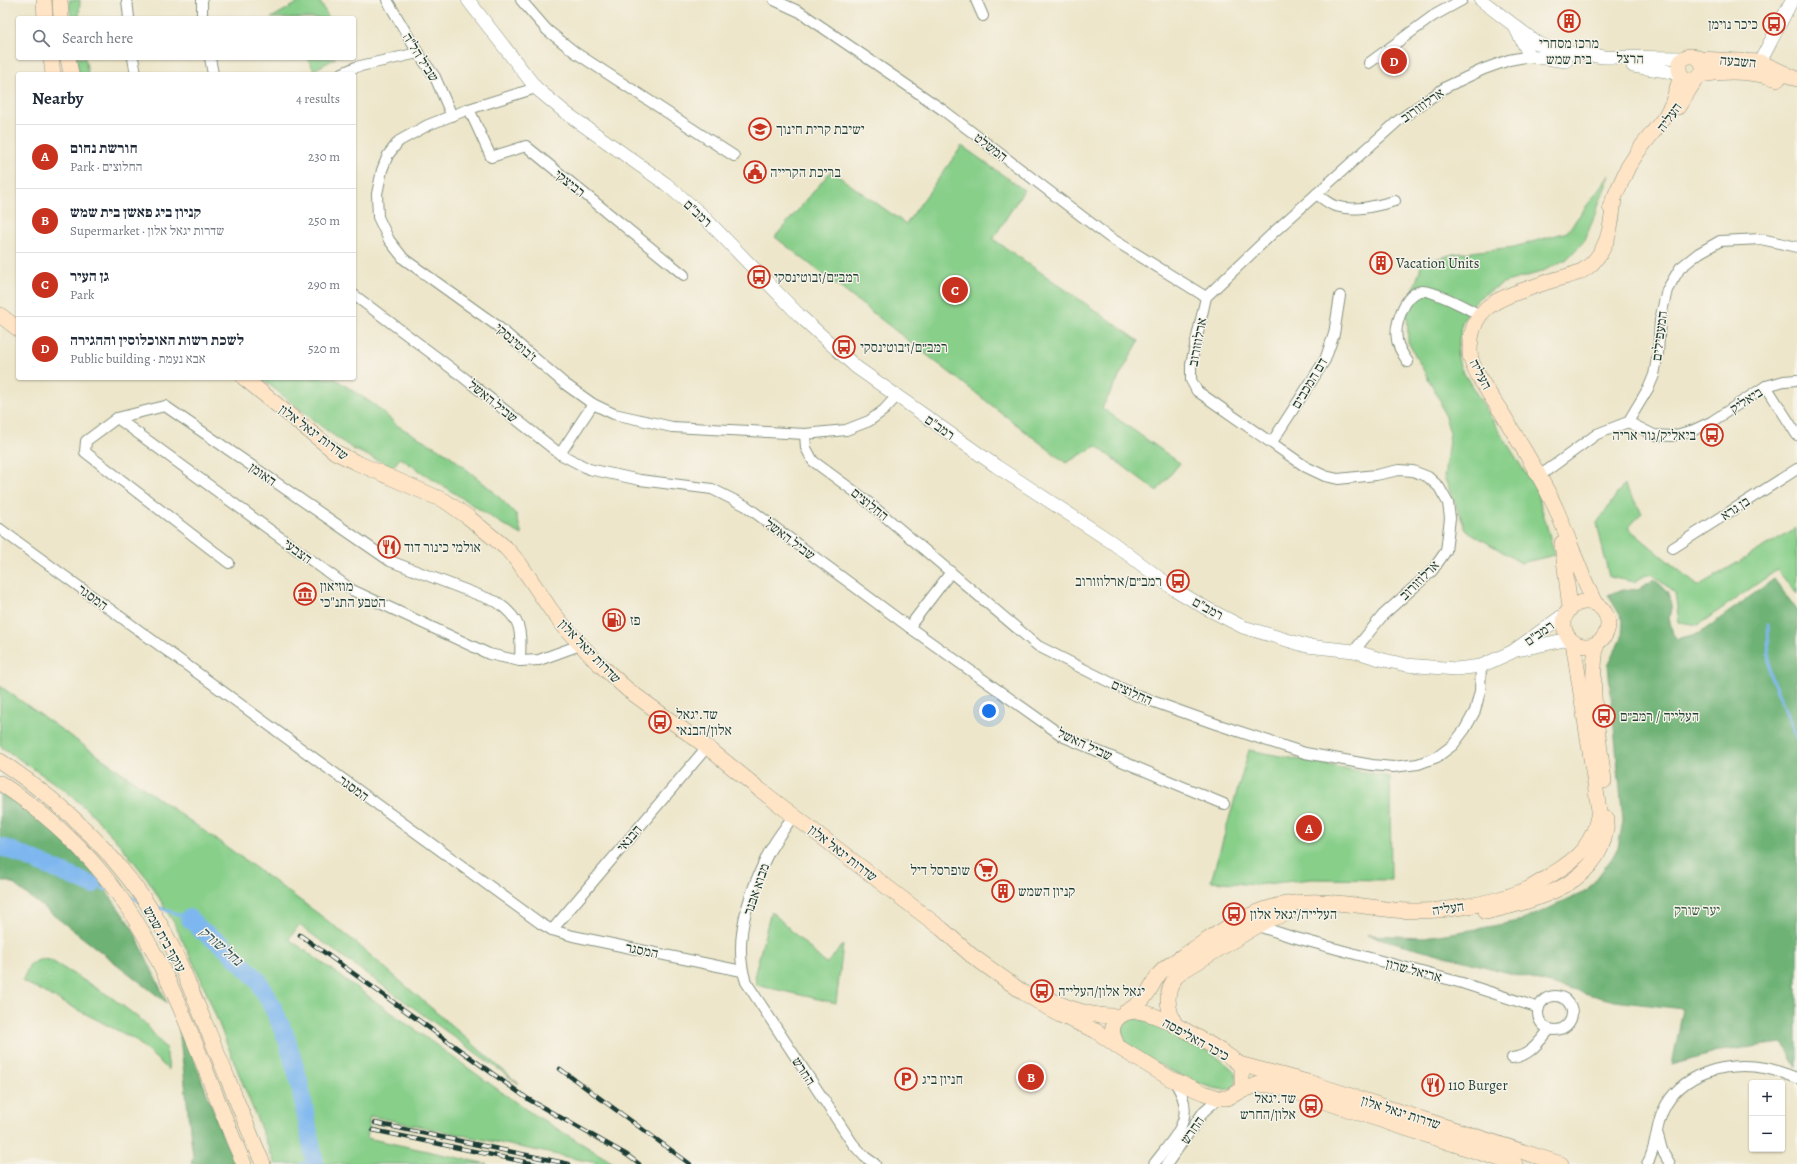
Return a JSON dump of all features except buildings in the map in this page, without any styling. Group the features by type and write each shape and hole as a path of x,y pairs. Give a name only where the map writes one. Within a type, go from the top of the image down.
{"main road":[{"path":"44,0 45,16"},
{"path":"60,0 62,16"},
{"name":"השבעה","path":"1683,58 1690,55 1699,59 1760,62 1797,79"},
{"path":"1683,58 1679,65 1689,76 1703,65 1699,59"},
{"path":"51,60 54,72"},
{"path":"68,60 71,72"},
{"name":"השבעה","path":"1689,76 1738,71 1761,74 1797,87"},
{"name":"העליה","path":"1594,603 1581,576 1557,511 1473,364 1470,354 1471,342 1473,331 1480,315 1491,303 1503,296 1562,277 1574,275 1595,261 1604,248 1611,225 1614,198 1628,167 1639,150 1665,126 1689,76"},
{"path":"0,315 16,328"},
{"name":"שדרות יגאל אלון","path":"246,380 335,452 354,462 445,501 483,528 515,558 551,610 580,645 628,690 707,747 942,929 971,955 1033,1000 1060,1016 1096,1031 1118,1047"},
{"name":"העליה","path":"1557,511 1564,558 1568,611"},
{"path":"1582,602 1594,603 1601,607 1608,619 1607,633 1597,644 1585,647 1571,641 1563,627 1568,611 1582,602"},
{"name":"העליה","path":"1121,1015 1144,998 1155,979 1170,965 1234,923 1264,910 1279,905 1307,902 1354,904 1408,911 1440,910 1488,901 1529,888 1570,864 1591,840 1597,826 1599,810 1571,641"},
{"name":"העליה","path":"1176,1026 1170,1016 1167,1000 1170,986 1176,976 1186,968 1275,917 1283,914 1311,911 1396,919 1448,918 1482,913 1517,904 1549,893 1572,882 1583,873 1591,864 1602,844 1606,826 1607,808 1593,689 1593,668 1597,644"},
{"name":"עוקף בית שמש","path":"0,761 31,782 87,830 116,862 160,924 190,987 263,1164"},
{"name":"עוקף בית שמש","path":"0,783 20,796 74,842 102,873 143,933 174,992 244,1164"},
{"name":"שדרות יגאל אלון","path":"942,929 980,950 1057,1003 1096,1016 1121,1015"},
{"name":"כיכר האליפסה","path":"1121,1015 1136,1011 1143,1012 1176,1026 1221,1051 1239,1064 1243,1075 1242,1087 1239,1092"},
{"path":"1121,1015 1115,1021 1112,1033 1118,1047 1172,1079 1204,1093 1219,1098 1227,1098 1239,1092"},
{"name":"שדרות יגאל אלון","path":"1239,1064 1311,1083 1561,1164"},
{"name":"שדרות יגאל אלון","path":"1239,1092 1259,1084 1277,1086 1515,1164"}],"street":[{"path":"127,0 129,16"},
{"path":"202,0 202,16"},
{"name":"שביל הל\"ה","path":"387,0 418,53 435,77 452,116"},
{"name":"רמב\"ם","path":"468,0 536,88 566,113 666,184 702,215 822,338 856,367 996,466 1113,543 1174,589 1204,607 1243,627 1307,646 1354,651 1406,665 1456,669 1481,666 1512,652 1568,611"},
{"path":"521,0 546,30 576,53 734,156"},
{"name":"המשלט","path":"774,0 800,12 943,110 1110,237 1206,297"},
{"path":"976,0 983,16"},
{"path":"1369,63 1433,16 1462,0"},
{"name":"הרצל","path":"1481,0 1502,15 1515,27 1524,32 1532,40 1556,51 1582,55 1648,59 1683,58"},
{"path":"1760,62 1792,0"},
{"name":"הרצל","path":"1515,27 1530,56 1576,62 1649,68 1689,76"},
{"path":"1530,56 1534,47 1532,40"},
{"path":"345,72 356,67 418,53"},
{"name":"ארלוזורוב","path":"1354,651 1383,615 1432,571 1446,551 1450,518 1448,503 1439,487 1428,477 1413,471 1399,470 1359,478 1331,477 1306,467 1272,442 1212,403 1197,391 1191,380 1191,364 1206,297 1274,232 1399,120 1446,87 1484,69 1509,60 1530,56"},
{"path":"134,60 136,72"},
{"path":"210,60 213,72"},
{"name":"ז'בוטינסקי","path":"536,88 428,125 399,141 388,155 382,170 377,194 378,217 390,240 404,259 496,325 565,384 594,404 614,414 672,427 805,434 846,430 869,421 884,410 896,396"},
{"name":"רביצקי","path":"469,110 491,157 526,146 684,275"},
{"path":"1316,194 1334,206 1352,209 1371,207 1395,201"},
{"name":"המעפילים","path":"1628,422 1649,387 1654,375 1658,353 1660,320 1667,290 1680,268 1699,253 1720,241 1761,239 1797,247"},
{"path":"1408,362 1397,341 1398,325 1403,309 1410,297 1421,291 1433,293 1480,315"},
{"name":"דם המכבים","path":"1272,442 1325,360 1334,334 1340,296"},
{"name":"שביל האשל","path":"356,297 463,377 560,454 589,469 640,480 712,489 746,506 910,627 1064,737 1224,804"},
{"path":"1766,386 1784,381 1797,380"},
{"name":"ביאליק","path":"1628,422 1654,435 1672,436 1687,432 1711,422 1766,386 1797,435"},
{"path":"560,454 594,404"},
{"name":"האומן","path":"229,563 85,452 86,441 117,418 165,406 390,561 497,602 511,613 519,623 521,640 520,661"},
{"name":"הצבעי","path":"117,418 352,590 489,654 520,661"},
{"path":"1538,477 1597,434 1628,422"},
{"name":"החלוצים","path":"805,434 806,448 813,461 862,496 1038,646 1135,695 1216,724 1305,753 1365,764 1393,767 1418,764 1437,757 1454,745 1466,730 1475,710 1480,691 1481,666"},
{"name":"בן גרא","path":"1673,548 1797,469"},
{"name":"המסגר","path":"0,529 519,909 552,930 581,938 742,971"},
{"path":"910,627 952,572"},
{"name":"רמב\"ם","path":"1512,652 1571,641"},
{"path":"520,661 539,660 580,645"},
{"name":"הבנאי","path":"552,930 707,747"},
{"name":"מבוא אבנר","path":"742,971 742,935 753,890 768,854 794,815"},
{"path":"1283,914 1283,932 1288,936"},
{"name":"אריאל שרון","path":"1258,926 1288,936 1475,987 1539,1008"},
{"name":"החרש","path":"742,971 746,982 853,1144 865,1157 875,1164"},
{"path":"1551,997 1562,998 1570,1006 1571,1017 1569,1022 1561,1029 1550,1029 1545,1027 1539,1018 1539,1008 1546,999 1551,997"},
{"path":"1512,1058 1524,1055 1532,1050 1550,1029"},
{"path":"1647,1164 1653,1151 1662,1113 1670,1097 1681,1086 1694,1077 1708,1071 1722,1068 1751,1066 1774,1070 1797,1078"},
{"name":"החרש","path":"1154,1164 1175,1135 1184,1117 1186,1109 1183,1096 1172,1079"},
{"name":"החרש","path":"1166,1164 1204,1111 1219,1098"},
{"path":"1658,1131 1662,1150 1670,1164"}],"green space":[{"path":"69,0 80,0 79,16 71,16"},
{"path":"303,0 319,0 328,16 275,16"},
{"path":"76,60 85,60 88,72 79,72"},
{"path":"308,60 332,60 314,70"},
{"path":"962,146 1024,190 993,239 1139,341 1102,408 1180,463 1157,491 1096,446 1066,463 775,237 831,171 906,224"},
{"path":"1610,175 1585,240 1567,259 1541,272 1503,283 1480,297 1471,306 1462,322 1457,353 1460,367 1537,492 1555,555 1521,563 1466,530 1444,477 1450,433 1440,400 1408,342 1407,311 1422,263 1453,254 1514,247 1567,232"},
{"path":"263,380 337,380 376,406 398,426 448,454 493,491 516,514 522,535 502,524 400,458 393,467 353,449 322,427"},
{"path":"1624,484 1642,513 1628,528 1698,586 1796,528 1797,594 1777,570 1698,625 1679,622 1675,593 1650,573 1634,582 1609,577 1597,523"},
{"name":"יער שורק","path":"1654,579 1667,591 1672,603 1669,618 1673,634 1677,639 1700,633 1774,579 1797,610 1797,1068 1782,1043 1721,1051 1672,1065 1683,1009 1614,1001 1367,935 1425,937 1523,920 1587,891 1612,858 1618,847 1623,821 1608,665 1622,637 1623,620 1608,595 1623,589 1638,590"},
{"path":"0,686 231,850 354,941 519,1084 299,925 289,939 525,1109 615,1164 601,1164 370,1116 367,1138 487,1164 275,1164 201,979 174,923 147,878 93,815 66,791 0,746"},
{"path":"1249,750 1390,777 1391,880 1312,879 1256,885 1211,881"},
{"path":"0,790 51,827 98,879 133,929 167,1003 12,883 0,880"},
{"path":"771,911 826,964 843,945 836,1003 756,985 755,973"},
{"path":"41,959 50,960 111,997 144,1022 166,1049 169,1070 134,1039 22,981 30,964"},
{"path":"1129,1018 1155,1024 1170,1030 1215,1056 1236,1073 1234,1086 1225,1090 1212,1088 1178,1074 1144,1055 1132,1047 1123,1036 1124,1022"},
{"path":"179,1029 185,1035 225,1142 237,1164 191,1164 193,1157"}],"waterway":[{"path":"1768,625 1769,672 1797,738"},
{"name":"נחל שורק","path":"0,847 8,849 92,885"},
{"name":"נחל שורק","path":"92,885 107,890"},
{"name":"נחל שורק","path":"126,896 138,900"},
{"name":"נחל שורק","path":"154,906 189,918"},
{"name":"נחל שורק","path":"189,918 201,930 224,946 258,980 273,1008 286,1037 299,1081 315,1164"},
{"path":"302,1164 314,1156"}],"railway":[{"path":"300,935 528,1099 627,1155 639,1164"},
{"path":"560,1069 690,1164"},
{"path":"375,1123 569,1164"},
{"path":"373,1130 535,1164"}],"place":[{"name":"מרכז מסחרי בית שמש","path":"1569,21"},
{"name":"כיכר נוימן","path":"1774,24"},
{"name":"לשכת רשות האוכלוסין וההגירה","path":"1394,61"},
{"name":"ישיבת קרית חינוך","path":"760,129"},
{"name":"בריכת הקרייה","path":"755,172"},
{"name":"Vacation Units","path":"1381,263"},
{"name":"רמב״ם/זבוטינסקי","path":"759,277"},
{"name":"גן העיר","path":"955,290"},
{"name":"רמב״ם/ז׳בוטינסקי","path":"844,347"},
{"name":"ביאליק/גור אריה","path":"1712,435"},
{"name":"אולמי כינור דוד","path":"389,547"},
{"name":"רמב״ם/ארלוזורוב","path":"1178,581"},
{"name":"מוזיאון הטבע התנ\"כי","path":"305,594"},
{"name":"פז","path":"614,620"},
{"name":"העלייה / רמב״ם","path":"1604,716"},
{"name":"שד.יגאל אלון/הבנאי","path":"660,722"},
{"name":"חורשת נחום","path":"1309,828"},
{"name":"שופרסל דיל","path":"986,870"},
{"name":"קניון השמש","path":"1003,891"},
{"name":"העלייה/יגאל אלון","path":"1234,914"},
{"name":"יגאל אלון/העלייה","path":"1042,991"},
{"name":"קניון ביג פאשן בית שמש","path":"1031,1077"},
{"name":"חניון ביג","path":"906,1079"},
{"name":"110 Burger","path":"1433,1085"},
{"name":"שד.יגאל אלון/החרש","path":"1311,1106"}]}
